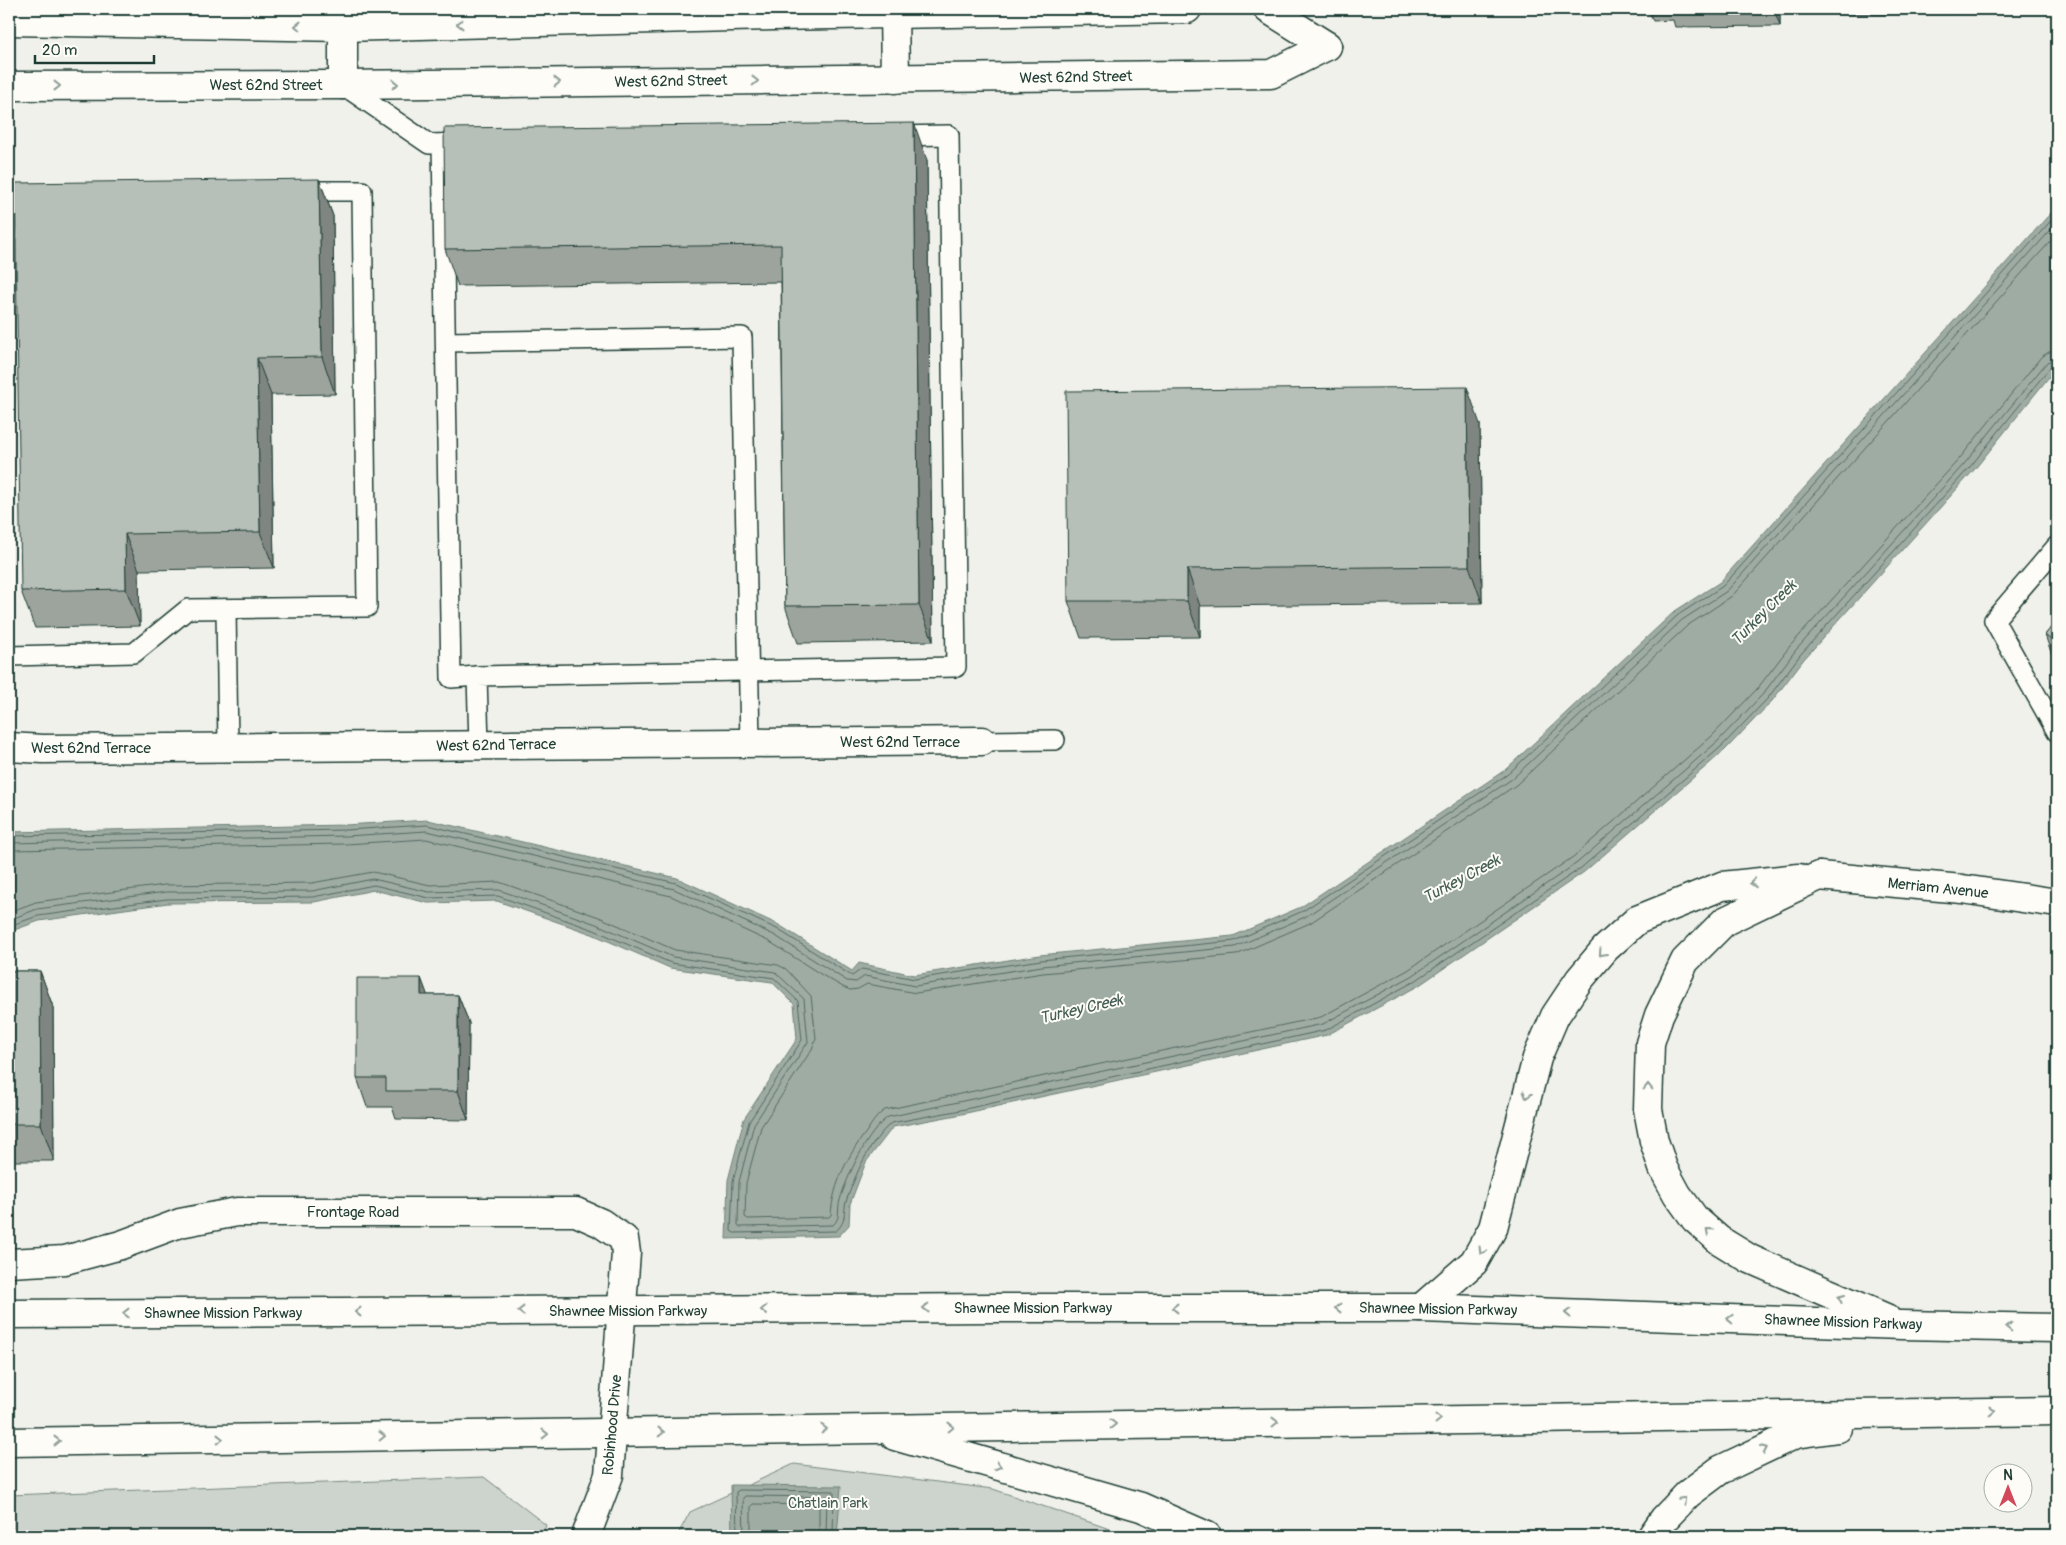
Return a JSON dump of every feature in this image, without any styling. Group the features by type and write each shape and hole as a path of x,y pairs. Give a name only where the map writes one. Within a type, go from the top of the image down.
{"main road":[{"path":"9,21 227,17 343,18 1187,9"},
{"name":"West 62nd Street","path":"9,86 1271,74 1327,46 1268,9"},
{"path":"894,11 894,79"},
{"path":"343,18 343,84"},
{"name":"West 62nd Terrace","path":"9,747 43,749 982,741"},
{"path":"1819,876 1725,921 1685,961 1659,1015 1650,1043 1648,1110 1663,1168 1677,1194 1695,1219 1719,1240 1750,1259 1902,1325"},
{"name":"Merriam Avenue","path":"1421,1308 1474,1262 1482,1250 1493,1228 1538,1058 1556,1016 1579,980 1605,949 1637,920 1722,886 1819,876 1962,889 2057,903"},
{"name":"Frontage Road","path":"9,1263 65,1260 121,1245 180,1223 237,1212 576,1212 601,1223 624,1239 626,1253 622,1311"},
{"name":"Shawnee Mission Parkway","path":"9,1314 993,1308 1421,1308 1902,1325 2057,1328"},
{"name":"Robinhood Drive","path":"586,1536 610,1475 622,1311"},
{"path":"9,1442 2057,1410"},
{"path":"1652,1536 1664,1519 1688,1494 1720,1470 1796,1434 1944,1412"},
{"path":"867,1428 1140,1507 1207,1536"}],"lane":[{"path":"343,84 429,144 482,143"},
{"path":"442,144 451,678 956,667 950,135 880,136"},
{"path":"9,656 134,653 188,609 367,607 362,190 284,191"},
{"path":"9,194 58,194"},
{"path":"446,342 742,337 750,743"},
{"path":"2057,546 1994,620 2057,732"},
{"path":"226,608 228,747"},
{"path":"478,676 479,746"},
{"path":"982,741 1055,740"}],"green space":[{"name":"Chatlain Park","path":"794,1464 993,1489 1130,1536 677,1536 690,1512"},
{"path":"484,1477 546,1525 542,1536 9,1536 9,1495"}],"water":[{"name":"Turkey Creek","path":"2057,206 2057,367 1974,470 1804,659 1772,701 1725,750 1584,872 1418,986 1327,1035 957,1115 893,1127 866,1162 850,1204 849,1225 839,1236 726,1239 728,1180 744,1119 797,1039 794,1004 772,982 670,968 592,934 497,901 428,903 374,890 314,902 168,903 39,921 9,932 9,832 345,825 428,820 677,878 779,925 852,971 859,963 914,975 1040,955 1233,936 1301,907 1505,770 1675,611 1720,582"},
{"path":"731,1485 841,1486 837,1536 732,1536"}],"building":[{"path":"914,123 919,605 785,606 781,245 445,249 444,128"},
{"path":"319,179 322,357 257,358 260,532 125,534 126,589 21,591 15,183"},
{"path":"1467,387 1469,566 1187,569 1187,601 1068,601 1066,391"},
{"path":"2057,620 2057,645 2045,635"},
{"path":"9,971 40,971 41,1124 9,1124"},
{"path":"357,978 421,978 421,995 458,995 458,1091 386,1091 386,1078 357,1078"}]}
